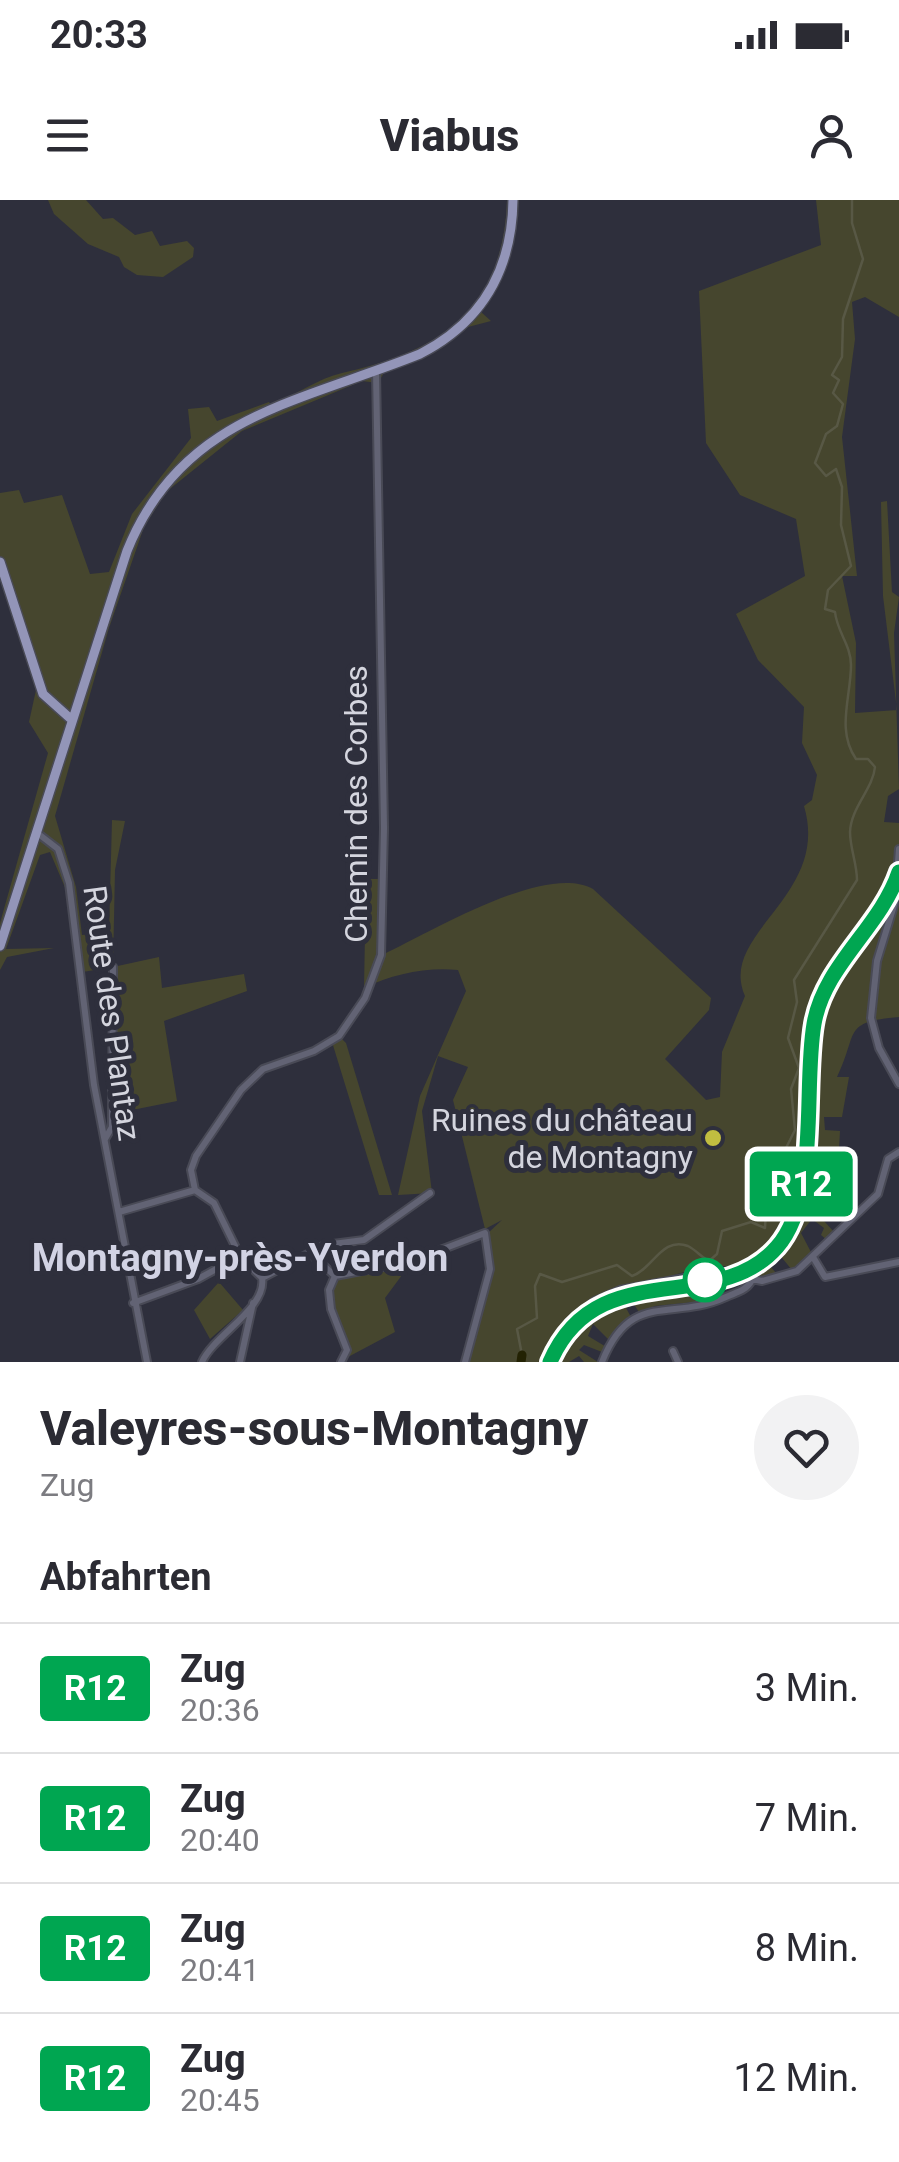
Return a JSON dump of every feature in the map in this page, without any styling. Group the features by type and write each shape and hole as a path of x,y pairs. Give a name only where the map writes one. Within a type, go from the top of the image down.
{"main road":[{"path":"0,946 127,550 144,513 166,480 197,449 227,430 434,346 479,308 507,254 513,200"},
{"path":"0,562 43,694 72,720"}],"street":[{"name":"Chemin des Corbes","path":"195,1190 191,1170 196,1156 241,1090 263,1069 314,1051 340,1036 366,998 382,955 384,828 376,371"},
{"name":"Route des Plantaz","path":"36,832 58,850 69,883 104,1140 147,1362"},
{"path":"899,850 895,902 877,960 871,1018 878,1048 899,1084"},
{"path":"104,1140 112,1128 113,967"},
{"path":"544,1362 558,1335 595,1301 678,1278 729,1272 752,1280 797,1271 878,1194 888,1159 899,1153"},
{"path":"119,1212 195,1190 214,1203 240,1256 262,1278 263,1288 219,1336 202,1362"},
{"path":"262,1278 334,1242 364,1240 430,1193"},
{"path":"335,1276 409,1262 485,1233 489,1274 466,1362"},
{"path":"312,1254 335,1276"},
{"path":"133,1303 240,1256"},
{"path":"813,1257 825,1277 899,1262"},
{"path":"335,1276 330,1298 347,1350 341,1362"},
{"path":"602,1362 618,1332 640,1314 658,1308 702,1308 743,1290 752,1280"},
{"path":"240,1362 253,1302"},
{"path":"673,1350 678,1362"}],"green space":[{"path":"48,200 86,200 103,219 113,218 135,235 152,231 160,246 187,241 194,248 193,257 163,277 137,275 124,267 119,257 88,244 54,214"},
{"path":"507,200 517,200 511,245 481,312 491,321 468,327 422,357 385,371 378,383 362,381 242,431 166,492 144,527 109,628 55,816 76,887 82,935 109,932 112,820 125,821 115,870 113,967 159,957 162,988 244,974 247,991 164,1021 177,1101 112,1114 112,967 77,973 66,890 50,852 40,855 6,949 54,948 7,957 0,970 0,923 48,753 29,722 36,690 0,577 0,493 19,490 24,503 62,495 90,574 109,572 132,514 191,438 188,409 209,407 217,421 269,402 271,405 333,375 378,364 437,337 479,297 494,270 503,238"},
{"path":"816,200 899,200 899,317 865,297 852,302 855,339 842,437 857,576 842,576 856,643 855,713 896,710 899,789 888,796 884,822 899,823 899,1017 868,1022 855,1032 837,1077 849,1077 842,1117 824,1117 825,1130 840,1131 837,1184 845,1212 832,1218 829,1214 824,1221 834,1232 827,1240 821,1235 824,1228 812,1219 801,1233 812,1254 792,1270 778,1253 767,1263 777,1274 769,1276 731,1267 711,1267 621,1292 655,1286 596,1308 562,1337 595,1301 558,1335 544,1362 468,1362 491,1274 487,1234 502,1220 485,1229 453,1100 468,1067 438,1056 422,1111 432,1193 398,1195 420,1096 466,991 458,970 446,969 410,973 364,988 366,879 380,879 382,955 518,892 572,883 593,889 711,998 709,1010 665,1059 706,1100 720,1097 722,1052 745,996 741,973 746,953 802,865 808,838 804,806 812,800 817,775 802,743 804,707 758,660 736,614 805,576 796,519 740,495 706,443 699,291 821,245"},
{"path":"887,501 892,592 899,597 894,633 896,704 883,596 881,502"},
{"path":"339,1036 346,1043 392,1195 379,1195 332,1042"},
{"path":"404,1265 405,1271 385,1298 395,1332 348,1357 330,1298 334,1279"},
{"path":"219,1282 243,1310 210,1339 194,1310"},
{"path":"684,1287 688,1297 693,1296 693,1291 714,1291 715,1300 655,1306 639,1312 633,1303 626,1308 631,1317 610,1341 593,1324 588,1336 608,1348 600,1359 602,1352 584,1345 579,1350 598,1362 584,1362 579,1356 569,1362 551,1362 562,1342 590,1315 624,1299"}],"waterway":[{"path":"522,1355 517,1329 537,1318 535,1286 540,1274 562,1282 617,1265 632,1276 664,1249 679,1244 709,1261 717,1254 722,1231 751,1222 765,1228 768,1174 779,1162 795,1130 791,1089 799,1068 788,1038 797,1002 794,980 857,880 851,823 875,767 868,759 856,759 850,748 846,725 850,658 835,612 825,609 828,590 851,566 841,525 842,487 836,469 826,476 815,463 826,434 837,426 843,404 833,393 839,380 832,375 842,357 843,319 863,259 852,223 852,200"},
{"path":"521,1362 522,1355"}],"railway":[{"path":"550,1362 571,1329 597,1308 627,1296 722,1279 751,1268 777,1247 790,1226 805,1172 811,1050 820,1003 840,965 879,911 899,872"}],"train":[{"name":"R12","path":"550,1362 571,1328 604,1302 742,1271 776,1248 790,1228 800,1198 812,1037 818,1008 831,979 884,908 899,872"}],"place":[{"name":"Ruines du château de Montagny","path":"713,1138"}],"district":[{"name":"Montagny-près-Yverdon","path":"240,1258"}]}
